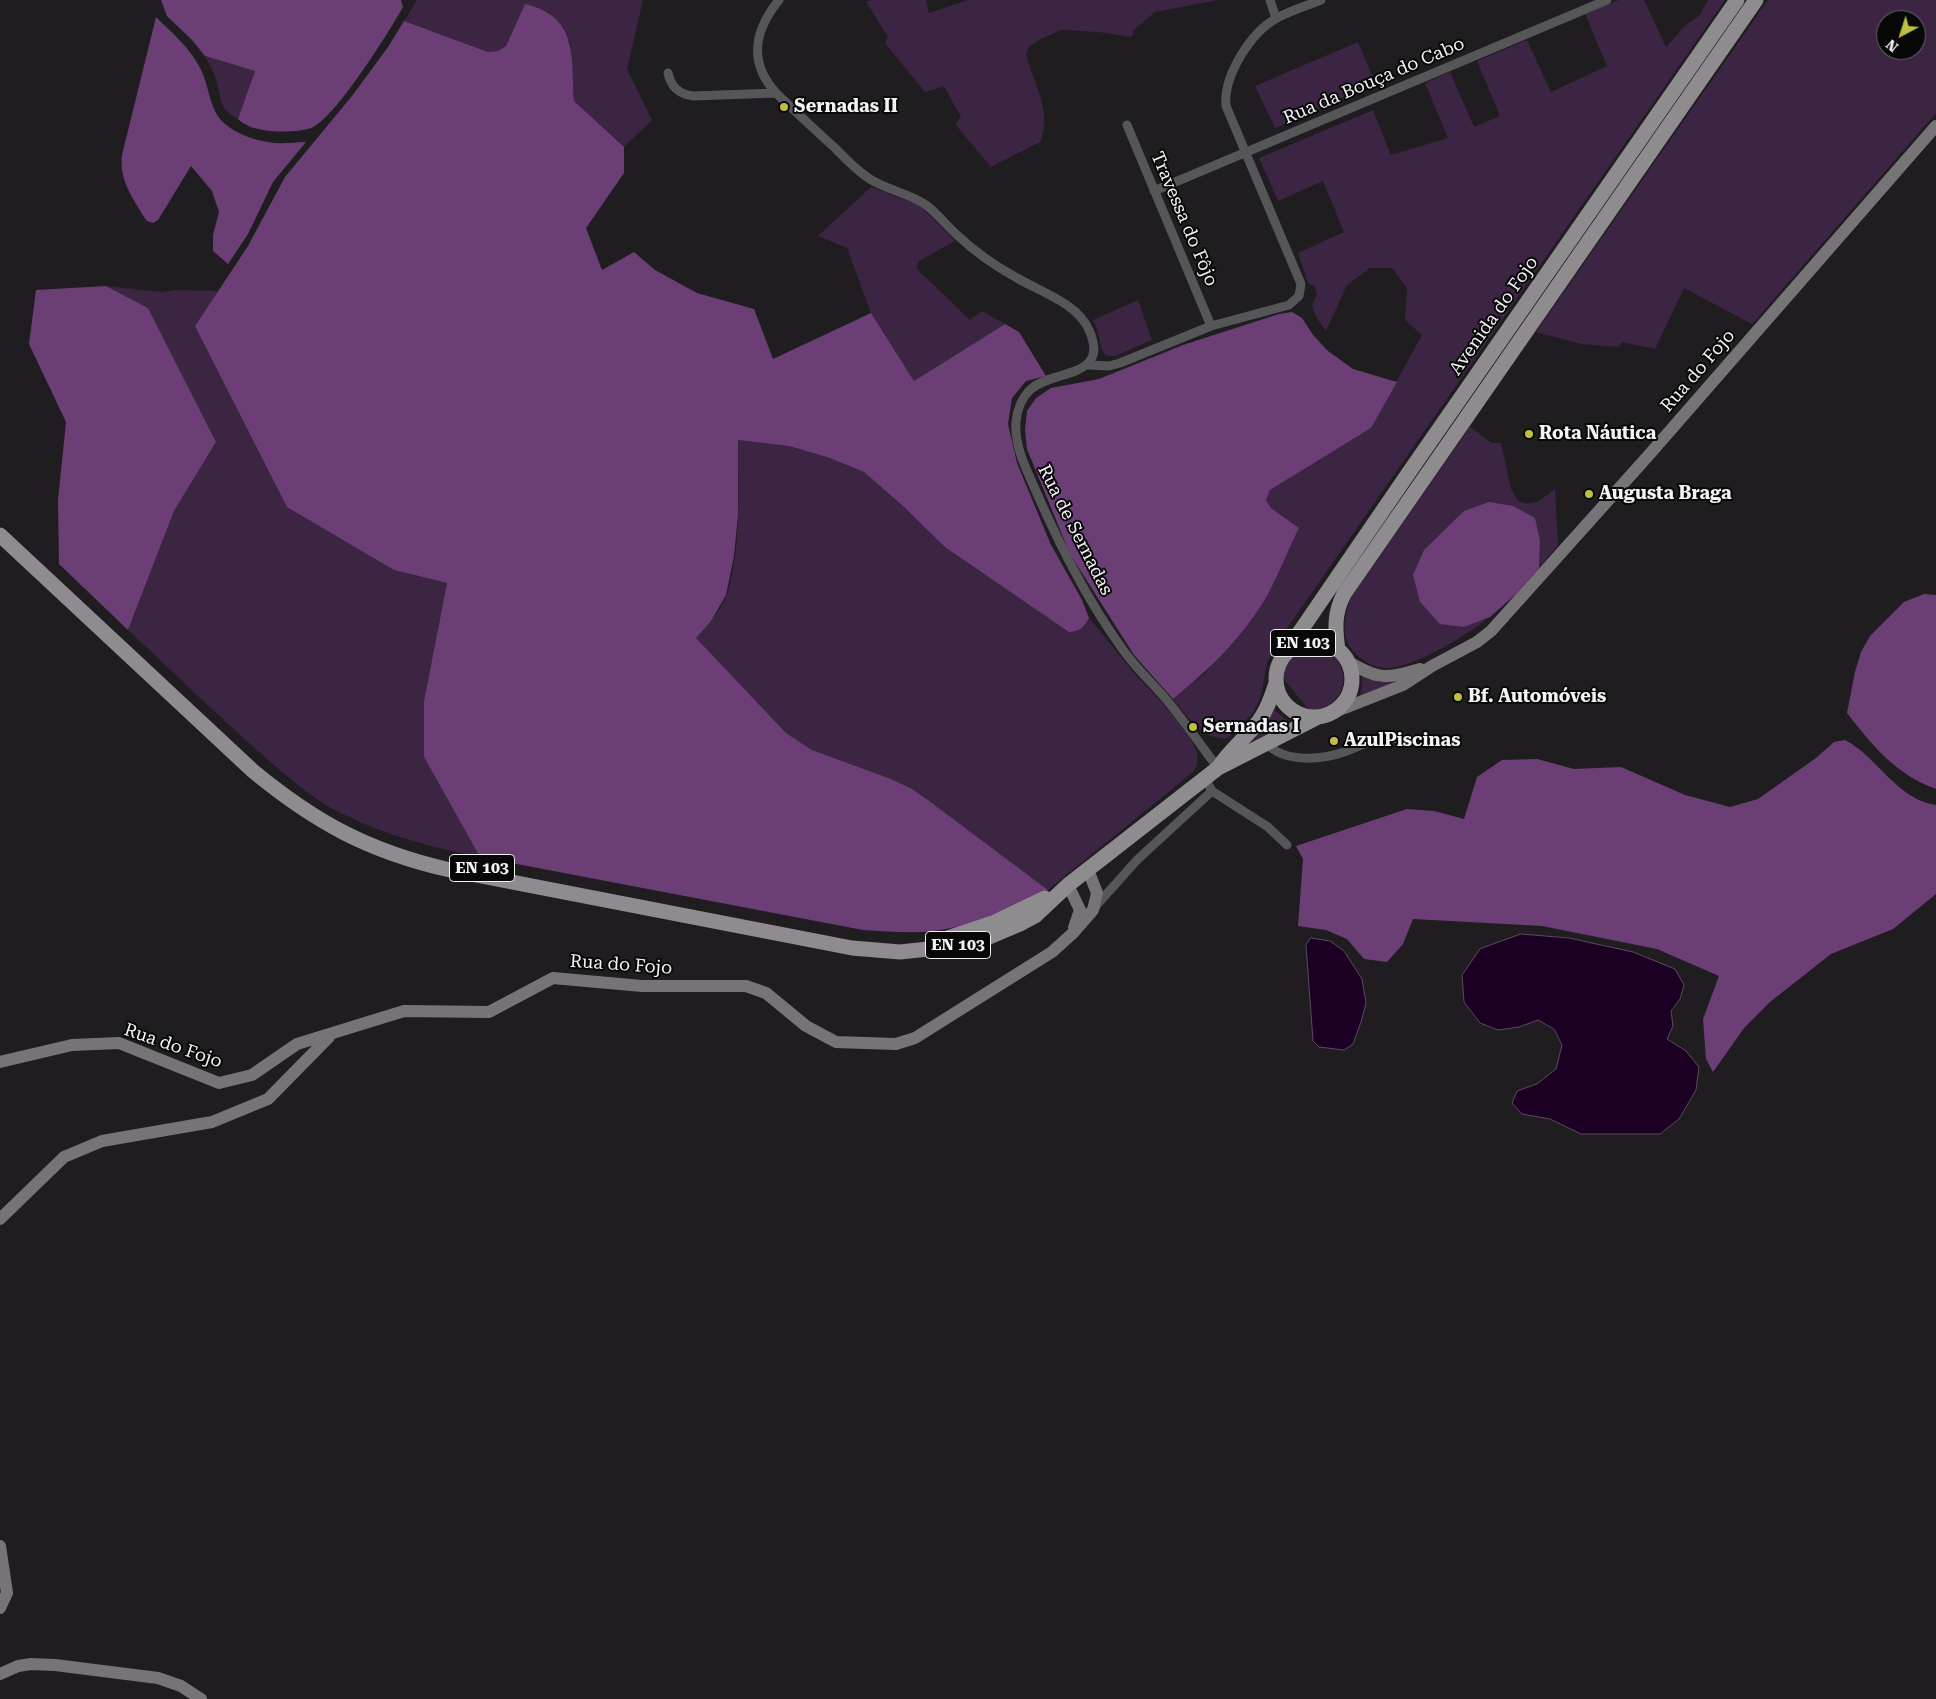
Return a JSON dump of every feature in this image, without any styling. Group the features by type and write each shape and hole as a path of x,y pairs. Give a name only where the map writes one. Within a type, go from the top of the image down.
{"main road":[{"name":"Avenida do Fojo","path":"1276,683 1276,673 1284,655 1737,0"},
{"name":"Avenida do Fojo","path":"1325,715 1342,706 1352,684 1352,672 1343,655 1335,620 1344,594 1756,0"},
{"name":"Rua do Fojo","path":"1325,715 1403,685 1432,666 1477,642 1491,631 1936,126"},
{"name":"EN 103","path":"0,523 280,783 303,800 337,820 376,840 405,850 448,862 716,914 840,937 889,942 918,942 950,938 1012,915 1068,885"},
{"name":"EN 103","path":"0,534 253,771 283,796 327,825 368,845 395,856 450,870 830,944 874,950 900,952 968,943 1008,930 1036,916 1068,885 1209,785 1229,753 1263,715 1276,683"},
{"name":"EN 103","path":"1284,655 1293,647 1310,642 1328,644 1343,655"},
{"name":"Rua do Fojo","path":"1343,655 1365,672 1382,677 1398,676 1432,666"},
{"path":"1276,683 1279,694 1295,712 1306,716 1325,715"},
{"name":"EN 103","path":"1218,768 1325,715"},
{"path":"1088,870 1097,893 1093,910"},
{"path":"1068,885 1080,910 1073,933"},
{"name":"Rua do Fojo","path":"0,1062 72,1046 120,1043 219,1083 252,1075 297,1044 404,1011 489,1012 553,978 642,986 746,986 766,993 806,1026 836,1042 896,1044 915,1038 932,1028 1052,952 1073,933 1093,910"},
{"path":"0,1218 64,1157 102,1141 212,1122 268,1099 331,1035"},
{"path":"0,1546 7,1593 0,1608"},
{"path":"0,1674 18,1666 31,1664 64,1666 158,1678 181,1686 201,1699"}],"street":[{"path":"779,0 760,32 757,60 766,82 868,178 925,204 978,253 999,268 1069,307 1078,314 1090,332 1093,344 1093,355 1088,365 1109,366 1211,326 1289,305 1299,296 1301,284 1226,106 1226,89 1239,60 1249,44 1261,31 1276,18 1320,0"},
{"path":"1270,0 1276,18"},
{"name":"Rua da Bouça do Cabo","path":"1154,191 1607,0"},
{"path":"668,73 670,82 684,95 776,93"},
{"name":"Travessa do Fôjo","path":"1127,125 1211,326"},
{"name":"Rua de Sernadas","path":"1088,365 1071,373 1045,380 1032,388 1025,396 1019,406 1016,420 1016,433 1024,465 1062,549 1104,622 1121,648 1169,703 1218,768"},
{"path":"1267,744 1272,750 1283,755 1310,758 1333,755 1376,740 1411,739 1447,743"},
{"path":"1093,910 1137,860 1209,785 1268,827 1287,845"}],"shaded area":[{"path":"161,0 401,0 403,7 361,74 334,109 311,128 280,132 253,128 238,119 255,71 205,56 192,40 167,16"},
{"path":"417,0 643,0 627,69 652,120 624,147 574,101 570,41 525,4 506,46 498,51 488,52 404,21"},
{"path":"872,0 926,0 929,13 968,0 1219,0 1155,12 1134,30 1132,37 1099,32 1061,30 1029,47 1026,55 1043,109 1043,131 1040,142 991,167 955,124 961,117 944,86 925,92 885,43 888,37 866,2"},
{"path":"1619,0 1644,0 1666,47 1686,25 1699,16 1708,0 1725,0 1276,644 1267,663 1262,691 1253,713 1228,738 1219,738 1203,732 1173,699 1205,673 1267,595 1299,528 1271,508 1266,500 1270,490 1371,428 1422,335 1405,320 1407,288 1392,268 1370,268 1347,285 1326,331 1316,317 1312,305 1317,294 1315,287 1308,283 1298,253 1344,232 1323,181 1278,201 1259,158 1373,110 1391,155 1448,138 1425,83 1450,72 1474,127 1500,116 1477,61 1527,40 1551,92 1607,66 1585,14"},
{"path":"1768,0 1936,0 1936,113 1752,324 1684,288 1655,349 1622,342 1619,347 1582,344 1536,332"},
{"path":"525,4 542,10 555,18 563,29 569,41 571,54 574,101 624,147 624,173 586,228 602,270 634,252 655,270 697,293 754,309 773,359 871,313 914,381 1005,324 1019,332 1046,376 1026,381 1012,398 1008,424 1017,463 1051,545 1082,600 1089,618 1081,628 1069,632 945,547 903,506 864,472 827,457 789,446 738,440 738,515 734,556 726,595 711,621 696,638 786,733 812,750 891,779 912,789 1048,890 986,917 954,927 921,932 863,930 480,857 424,757 424,701 447,583 394,570 287,507 195,326 248,246 285,177 352,96 388,47 404,21 488,52 498,51 506,46"},
{"path":"156,17 195,59 204,77 214,109 224,123 240,134 258,140 279,143 306,142 273,182 248,234 228,264 213,251 213,235 219,212 212,191 191,166 158,220 153,223 147,221 144,217 124,180 122,155"},
{"path":"1358,42 1376,85 1275,128 1255,86"},
{"path":"205,56 255,71 238,119 224,108 216,79"},
{"path":"871,187 919,205 955,241 919,261 916,268 970,320 982,311 1005,324 914,381 871,313 847,248 818,236"},
{"path":"106,286 162,292 175,290 218,291 195,326 394,570 447,583 424,701 424,757 480,857 441,849 387,833 351,818 323,803 294,782 258,751 128,630 174,511 216,442 148,308"},
{"path":"106,286 148,308 216,442 174,511 128,630 59,564 58,500 66,422 29,344 36,290"},
{"path":"1138,300 1152,340 1115,356 1107,356 1102,350 1093,320"},
{"path":"1292,312 1302,318 1313,335 1328,351 1353,369 1397,382 1371,428 1270,490 1266,500 1271,508 1299,528 1276,578 1259,609 1237,638 1213,664 1173,699 1134,655 1070,554 1027,449 1025,430 1027,411 1036,398 1051,388 1099,379 1183,345 1279,314"},
{"path":"1470,427 1492,443 1501,443 1511,489 1518,501 1533,503 1555,489 1558,545 1539,568 1540,541 1464,627 1490,617 1469,632 1441,649 1399,667 1382,668 1374,666 1359,657 1347,642 1345,620 1350,599"},
{"path":"738,440 789,446 827,457 864,472 903,506 1085,626 1089,618 1133,672 1185,730 1198,755 1197,764 1193,772 1048,890 932,803 891,779 812,750 786,733 695,638 721,606 727,594 732,575 738,517"},
{"path":"1489,502 1513,506 1535,518 1540,541 1539,568 1516,594 1490,617 1464,627 1440,624 1420,602 1413,575 1424,550 1464,511"},
{"path":"1924,594 1936,595 1936,789 1908,775 1886,758 1847,713 1855,672 1861,652 1870,636 1904,602"},
{"path":"1309,649 1328,653 1338,661 1342,671 1343,682 1340,693 1333,702 1323,708 1309,710 1282,677 1286,665 1293,656"},
{"path":"1362,676 1379,682 1398,681 1359,698"},
{"path":"1274,710 1291,723 1252,742 1266,725"},
{"path":"1845,740 1868,756 1898,786 1910,795 1936,805 1936,894 1893,929 1831,954 1770,1002 1744,1028 1713,1072 1706,1059 1703,1019 1719,976 1657,949 1542,926 1413,919 1403,944 1387,962 1364,959 1347,939 1326,930 1298,926 1303,859 1296,846 1407,809 1434,811 1464,819 1477,777 1502,760 1537,759 1574,769 1621,767 1685,795 1730,807 1758,799 1816,758 1834,742"},
{"path":"1521,934 1569,938 1633,952 1675,969 1684,985 1680,999 1671,1011 1673,1026 1667,1039 1686,1051 1699,1067 1696,1090 1679,1119 1660,1134 1581,1134 1550,1119 1522,1114 1512,1103 1517,1091 1537,1084 1556,1069 1562,1045 1554,1029 1538,1020 1519,1027 1498,1030 1480,1023 1464,1002 1462,975 1480,949"},
{"path":"1311,938 1330,941 1344,951 1362,979 1366,1003 1353,1044 1344,1050 1319,1047 1313,1041 1306,945"}],"place":[{"name":"Sernadas II","path":"784,107"},
{"name":"Rota Náutica","path":"1529,434"},
{"name":"Augusta Braga","path":"1589,494"},
{"name":"Bf. Automóveis","path":"1458,697"},
{"name":"Sernadas I","path":"1193,727"},
{"name":"AzulPiscinas","path":"1334,741"}]}
